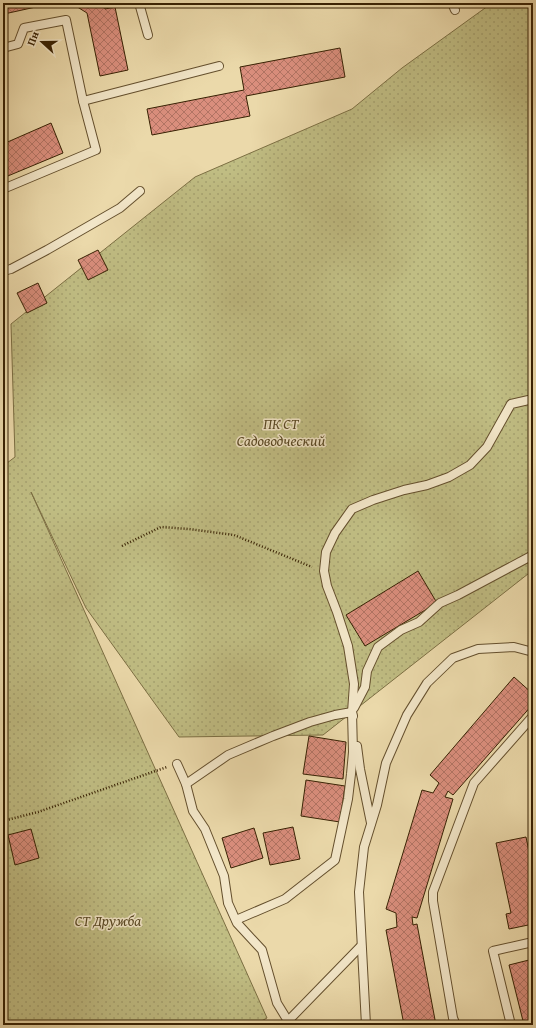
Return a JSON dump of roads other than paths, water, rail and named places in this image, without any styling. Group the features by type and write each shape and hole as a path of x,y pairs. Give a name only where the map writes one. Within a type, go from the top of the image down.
{"lane":[{"path":"139,3 148,35"},
{"path":"3,48 18,44 24,28 66,20 83,101 96,150 3,189"},
{"path":"83,101 219,66"},
{"path":"3,271 11,269 48,250 120,208 140,191"},
{"path":"236,920 285,899 335,860 348,793 353,752 352,712 354,684 348,646 327,586 324,571 326,552 335,533 352,509 372,500 404,490 427,485 449,477 470,465 487,447 511,404 533,399"},
{"path":"371,824 360,769 352,712 365,687 367,671 378,647 401,630 419,622 440,603 533,555"},
{"path":"366,1025 359,892 364,847 377,805 386,763 407,715 427,683 453,658 478,649 514,647 533,652"},
{"path":"186,784 228,755 310,722 352,712"},
{"path":"456,1025 453,1018 433,901 433,892 474,783 533,716"},
{"path":"177,764 186,784 193,811 205,829 224,876 228,903 236,920 262,950 277,1003 287,1023 361,946"},
{"path":"511,1025 493,951 533,942"}],"park label":[{"name":"ПК СТ Садоводческий","path":"281,432"},
{"name":"СТ Дружба","path":"108,920"}]}
